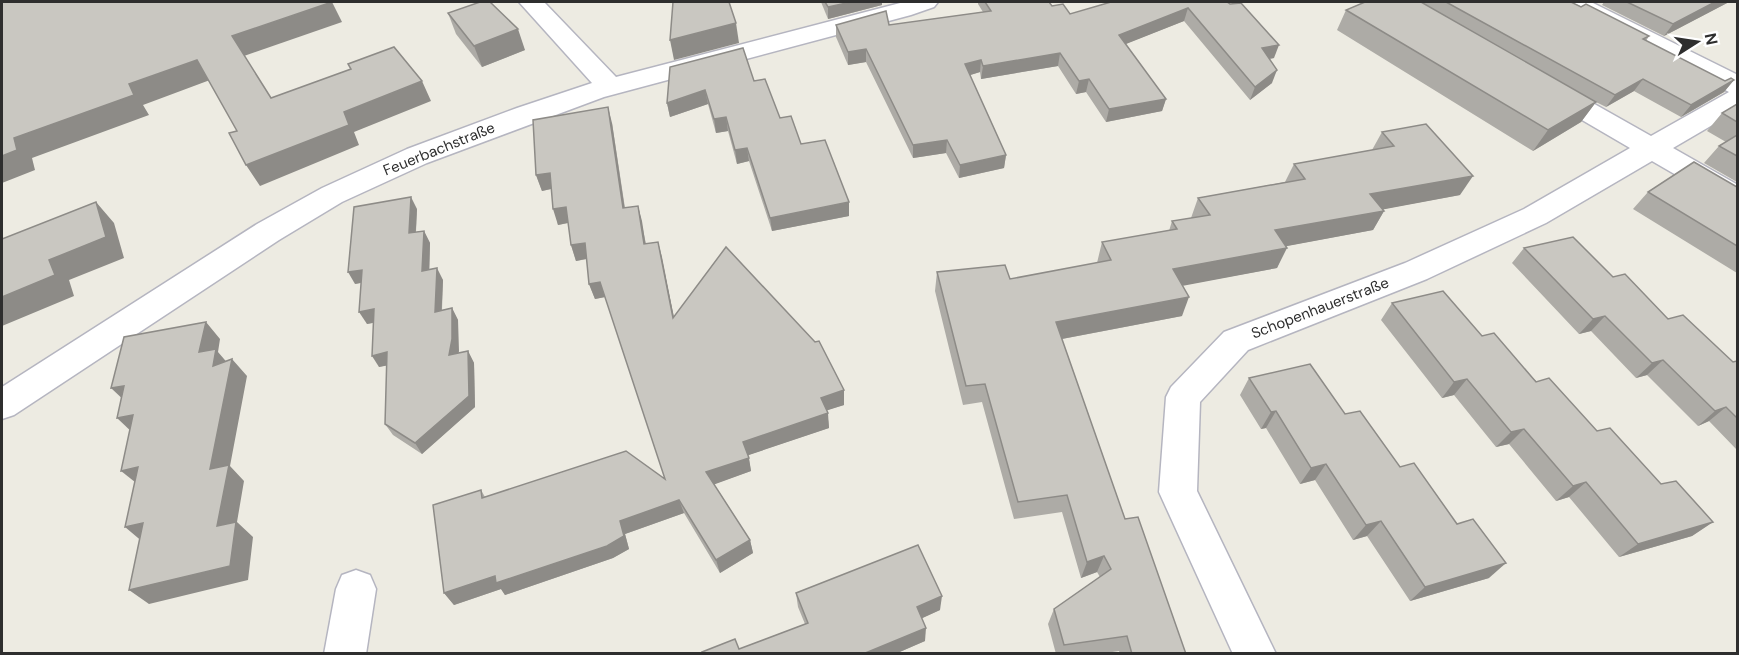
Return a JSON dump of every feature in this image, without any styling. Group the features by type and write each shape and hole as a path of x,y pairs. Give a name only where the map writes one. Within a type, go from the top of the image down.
{"street":[{"path":"531,2 610,87"},
{"name":"Feuerbachstraße","path":"2,405 268,231 332,195 420,155 527,114 610,87 926,2"},
{"path":"1573,2 1737,86"},
{"path":"1530,78 1737,198"},
{"name":"Schopenhauerstraße","path":"1255,654 1178,492 1182,397 1236,341 1416,271 1535,216 1737,98"},
{"path":"345,654 356,589"}],"building":[{"path":"2,2 332,2 232,36 271,98 351,69 348,64 394,47 422,81 344,112 349,125 246,165 229,133 237,131 197,60 129,84 134,95 14,138 17,150 2,156"},
{"path":"480,2 490,2 518,29 474,46 448,13"},
{"path":"673,2 729,2 736,23 670,40"},
{"path":"825,2 851,2 828,7"},
{"path":"985,2 1049,2 1052,6 1063,4 1070,14 1111,2 1241,3 1279,45 1262,48 1277,70 1255,87 1188,8 1119,35 1166,99 1109,109 1089,79 1079,81 1060,53 983,66 981,60 965,64 1006,155 960,165 947,140 913,145 866,49 848,52 836,25 886,11 889,25 991,11"},
{"path":"1365,2 1421,2 1596,102 1548,130 1346,10"},
{"path":"1446,2 1571,2 1581,7 1586,4 1649,36 1643,39 1725,81 1731,78 1734,80 1691,105 1643,79 1615,95"},
{"path":"1627,2 1715,2 1673,24"},
{"path":"743,48 754,81 765,79 780,118 791,116 801,144 825,140 849,202 770,218 747,148 735,150 726,117 714,119 705,90 667,103 670,67"},
{"path":"1737,104 1737,122 1722,113"},
{"path":"608,107 623,208 638,206 644,244 658,242 673,318 726,247 815,342 819,341 844,390 821,398 828,413 743,442 749,458 706,472 750,540 716,560 679,500 620,521 624,536 607,546 496,583 495,576 444,593 433,505 481,490 482,498 626,451 665,479 600,282 589,284 585,243 571,245 566,207 553,209 550,173 536,175 533,120"},
{"path":"1426,124 1473,176 1370,194 1384,211 1275,230 1287,248 1173,269 1189,297 1056,322 1125,519 1138,517 1186,654 1132,654 1127,636 1064,645 1054,609 1111,569 1104,556 1087,562 1067,495 1018,502 985,384 966,386 937,272 1005,265 1010,279 1111,260 1102,242 1177,229 1172,221 1210,215 1198,198 1305,179 1294,164 1394,146 1382,132"},
{"path":"1737,135 1737,156 1719,146"},
{"path":"1694,162 1737,187 1737,246 1648,192"},
{"path":"411,197 409,233 424,231 422,271 437,268 435,312 452,308 452,339 449,355 468,351 469,396 415,443 385,424 387,352 372,356 374,309 359,312 362,270 348,272 354,207"},
{"path":"96,202 106,237 49,260 55,275 2,297 2,239"},
{"path":"1573,237 1613,277 1625,274 1668,319 1683,315 1733,362 1737,361 1737,418 1726,407 1715,411 1663,360 1652,363 1605,316 1593,319 1524,248"},
{"path":"1443,291 1482,336 1494,333 1536,382 1549,378 1597,431 1610,428 1661,484 1676,481 1713,522 1638,544 1586,482 1573,486 1524,429 1511,432 1467,379 1454,382 1392,303"},
{"path":"206,322 199,352 216,349 213,366 232,359 210,469 229,465 217,526 236,522 230,566 129,590 143,523 125,527 138,467 121,471 133,415 117,418 124,386 111,388 124,337"},
{"path":"1310,364 1345,414 1360,411 1400,467 1414,463 1457,524 1473,519 1506,563 1425,587 1381,521 1366,525 1326,464 1311,468 1276,411 1271,412 1249,378"},
{"path":"918,545 942,596 917,607 926,628 863,654 703,654 702,652 735,639 739,649 808,623 796,593"}]}
